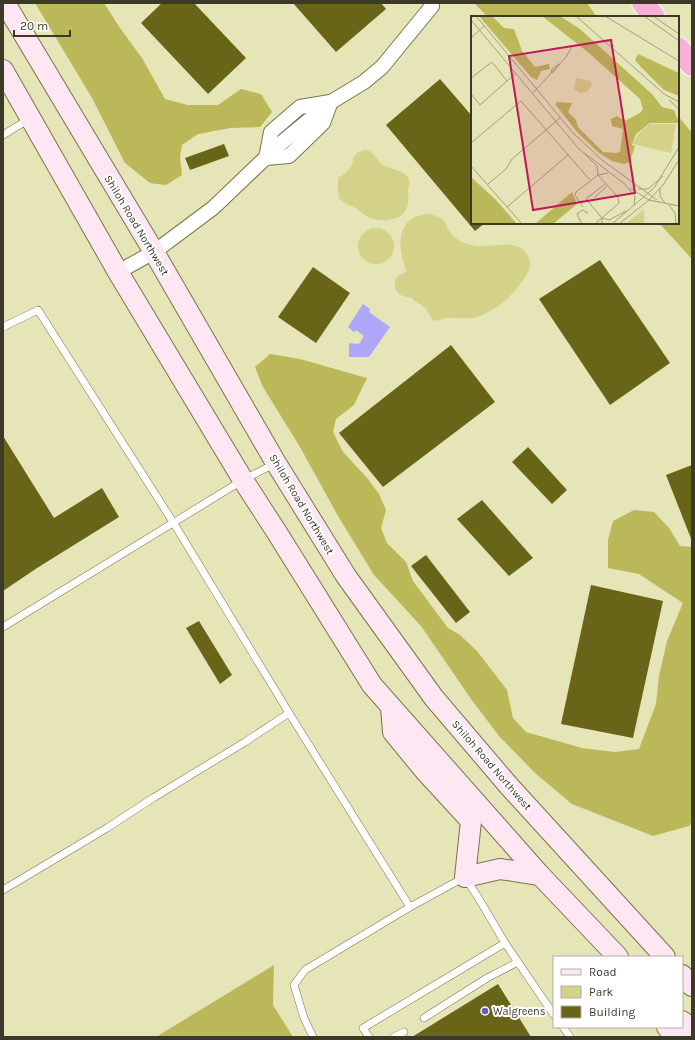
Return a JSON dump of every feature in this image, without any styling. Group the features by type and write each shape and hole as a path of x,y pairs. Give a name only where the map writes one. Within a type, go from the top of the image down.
{"highway":[{"path":"643,3 653,16"},
{"path":"679,49 692,65"}],"street":[{"name":"Shiloh Road Northwest","path":"5,3 154,252 276,463 346,576 434,698 509,786 664,956"},
{"path":"118,272 154,252 213,208 266,158 271,132 300,107 331,102 364,82 382,67 432,6"},
{"path":"3,70 118,272 243,480 372,685 540,875 617,956"},
{"path":"266,158 290,156 323,123 331,102"},
{"path":"391,707 393,732 424,771 471,821 465,877 500,869 540,875"},
{"path":"683,976 692,986"},
{"path":"683,1021 692,1030"},
{"path":"668,1028 675,1037"}],"lane":[{"path":"3,135 31,117"},
{"path":"3,327 38,310 173,522 289,713 410,907"},
{"path":"3,627 173,522 243,480 276,463"},
{"path":"3,890 107,828 289,713"},
{"path":"313,1037 304,1018 294,985 305,970 410,907 465,877 505,943 553,1014"},
{"path":"368,1037 363,1028 505,943"},
{"path":"424,1018 487,978 518,962"},
{"path":"563,1028 570,1037"},
{"path":"394,1037 404,1032"}],"green space":[{"path":"365,150 372,152 383,165 400,171 409,179 408,204 403,214 398,217 387,220 375,220 343,202 339,198 338,178 349,169 356,154"},
{"path":"428,214 437,216 443,220 453,236 459,241 474,246 504,244 513,245 525,252 529,260 529,270 514,292 499,306 476,317 448,318 434,321 427,310 411,297 405,297 396,291 395,282 397,278 401,274 407,272 401,254 401,235 404,227 409,221 417,216"},
{"path":"379,228 389,233 393,239 393,253 389,259 383,263 373,264 363,259 359,253 358,243 363,233 369,229"}],"shaded area":[{"path":"35,3 104,3 142,58 165,99 188,105 218,105 241,89 261,94 272,112 260,127 230,128 198,134 182,145 180,157 182,175 166,185 150,183 125,163 92,98"},
{"path":"474,3 587,3 596,16 487,16"},
{"path":"679,117 692,133 692,259 660,224 679,224"},
{"path":"363,304 370,309 369,312 390,327 369,357 349,357 349,343 359,344 364,336 356,330 354,332 348,327"},
{"path":"270,354 300,359 367,378 354,405 336,419 333,432 343,452 368,479 379,494 386,510 381,528 387,543 406,562 413,581 448,628 460,635 477,651 507,690 513,718 526,732 582,748 615,752 639,749 656,704 659,676 667,641 683,603 639,574 608,568 608,540 613,521 634,510 654,512 669,528 680,546 692,547 692,821 689,826 653,836 572,804 535,773 499,736 471,699 421,626 374,575 338,516 300,447 263,387 255,367"},
{"path":"274,965 273,1005 293,1037 156,1037"}],"building":[{"path":"162,3 194,3 246,58 208,94 141,23"},
{"path":"293,3 381,3 386,9 336,52"},
{"path":"440,79 471,115 471,224 484,224 475,231 386,125"},
{"path":"224,144 229,156 190,170 185,158"},
{"path":"600,260 670,363 610,405 539,299"},
{"path":"313,267 350,293 316,343 278,317"},
{"path":"451,345 495,402 383,487 339,433"},
{"path":"3,436 54,518 102,488 119,517 3,591"},
{"path":"528,447 567,490 552,504 512,462"},
{"path":"692,465 692,541 666,475"},
{"path":"482,500 533,558 509,576 457,519"},
{"path":"426,555 470,612 456,623 411,566"},
{"path":"591,585 663,601 633,738 561,724"},
{"path":"199,621 232,675 220,684 186,628"},
{"name":"Walgreens","path":"498,984 531,1037 412,1037"}],"place":[{"name":"Walgreens","path":"485,1011"}]}
